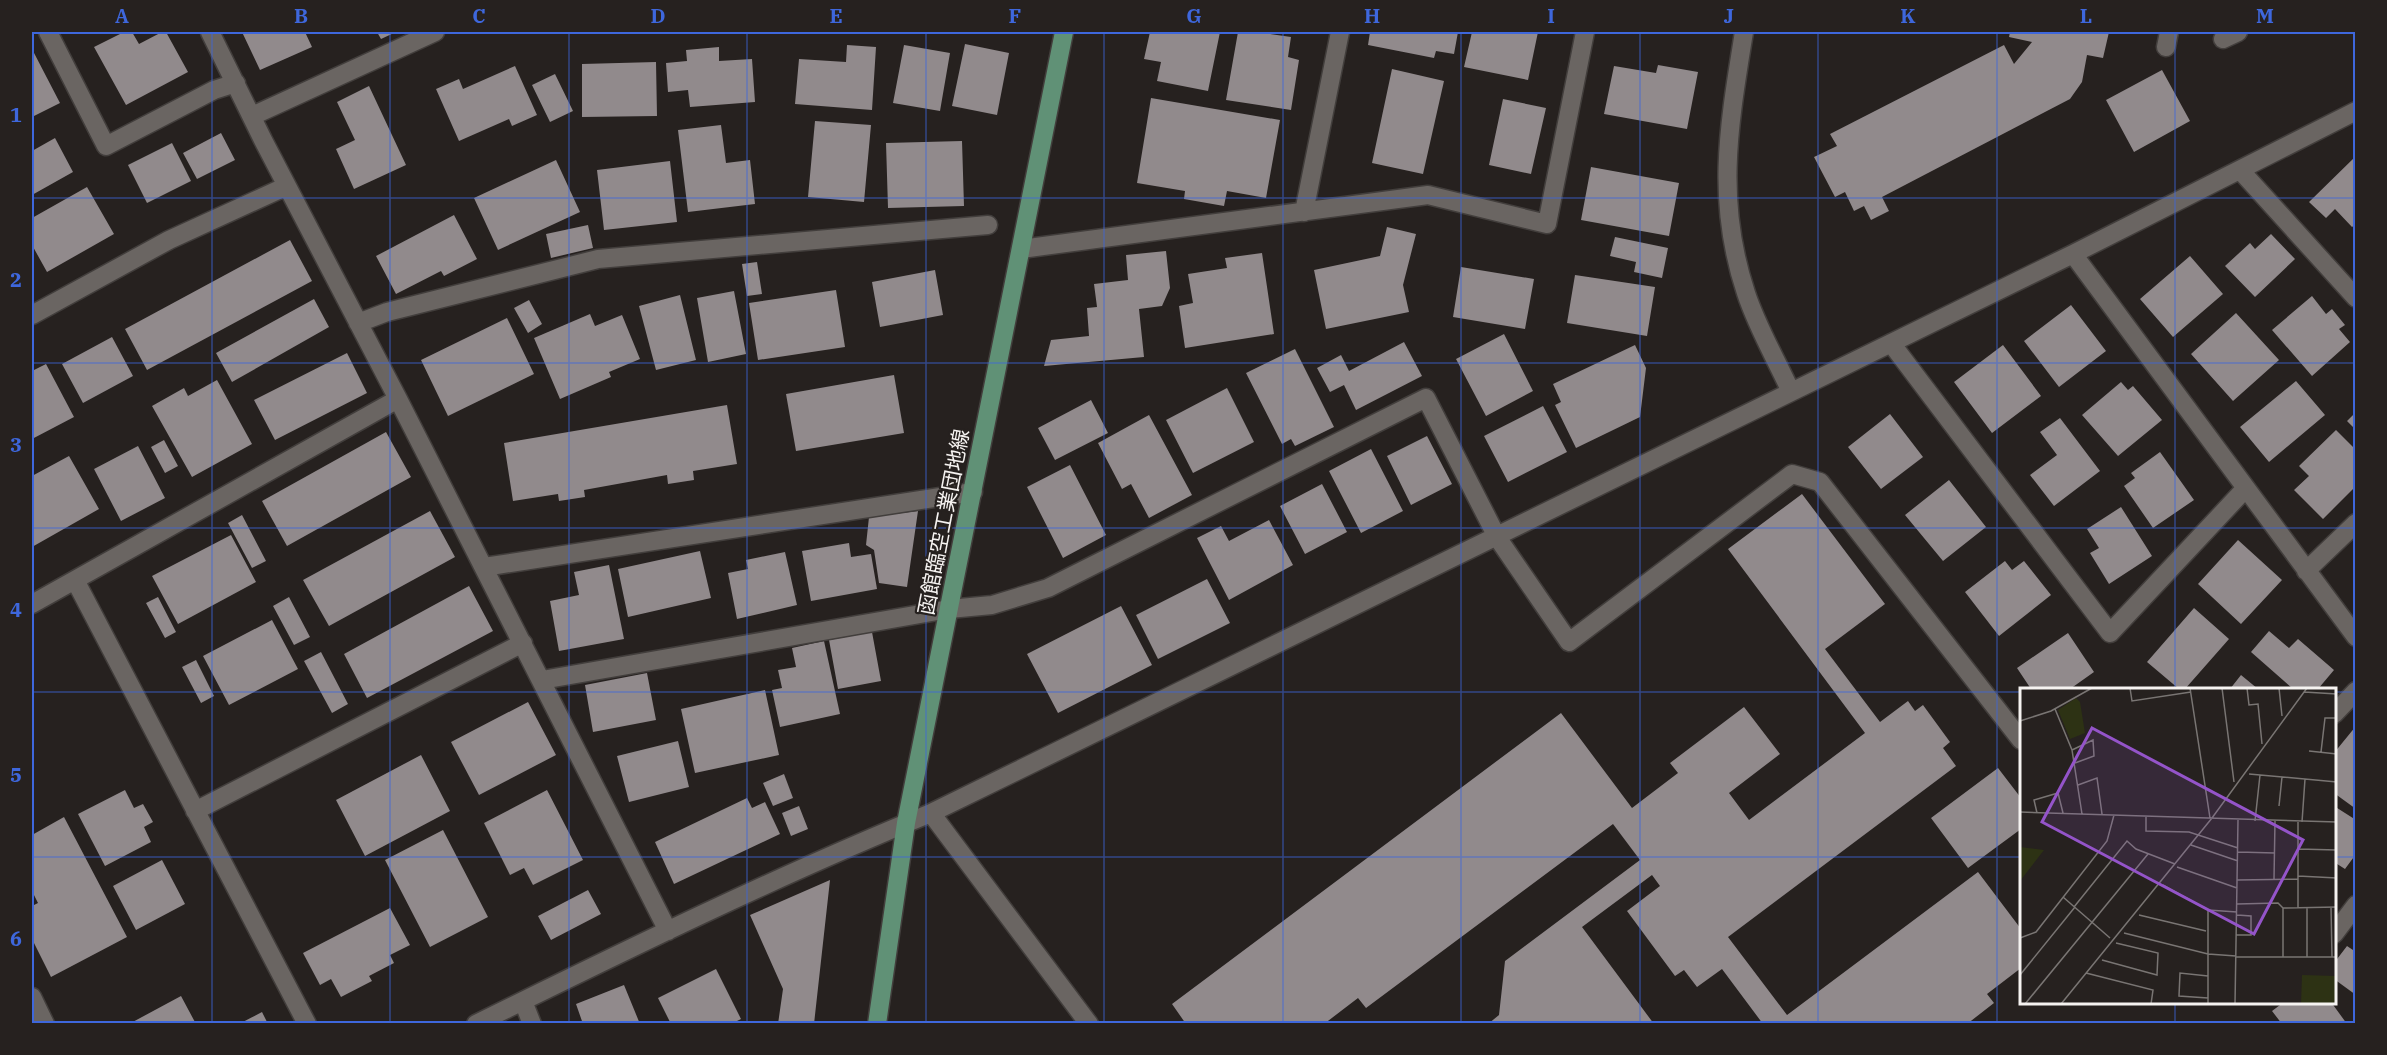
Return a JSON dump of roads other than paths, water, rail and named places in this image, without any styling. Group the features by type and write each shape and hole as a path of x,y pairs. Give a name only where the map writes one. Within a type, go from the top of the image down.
{"main road":[{"name":"函館臨空工業団地線","path":"878,1023 906,823 1064,32"}],"street":[{"path":"48,32 106,146 214,90 236,83"},
{"path":"210,32 668,931"},
{"path":"252,116 435,32"},
{"path":"1305,212 1340,32"},
{"path":"1021,249 1428,195 1546,224 1585,32"},
{"path":"1744,32 1729,125 1726,160 1729,227 1746,294 1791,392"},
{"path":"476,1023 854,844 931,813 2073,254 2355,111"},
{"path":"2240,170 2355,298"},
{"path":"32,315 169,240 287,186"},
{"path":"358,323 387,312 598,259 988,225"},
{"path":"2073,254 2355,637"},
{"path":"1891,343 2110,633 2245,489"},
{"path":"542,680 949,609 992,605 1048,588 1426,398 1497,537 1569,642 1792,474 1820,482 2020,739"},
{"path":"32,604 398,399"},
{"path":"484,567 973,492"},
{"path":"2306,571 2355,523"},
{"path":"75,580 307,1023"},
{"path":"195,811 523,643"},
{"path":"2336,712 2355,691"},
{"path":"931,813 1089,1023"},
{"path":"2336,931 2355,905"},
{"path":"32,997 45,1023"},
{"path":"523,1001 532,1023"}]}
